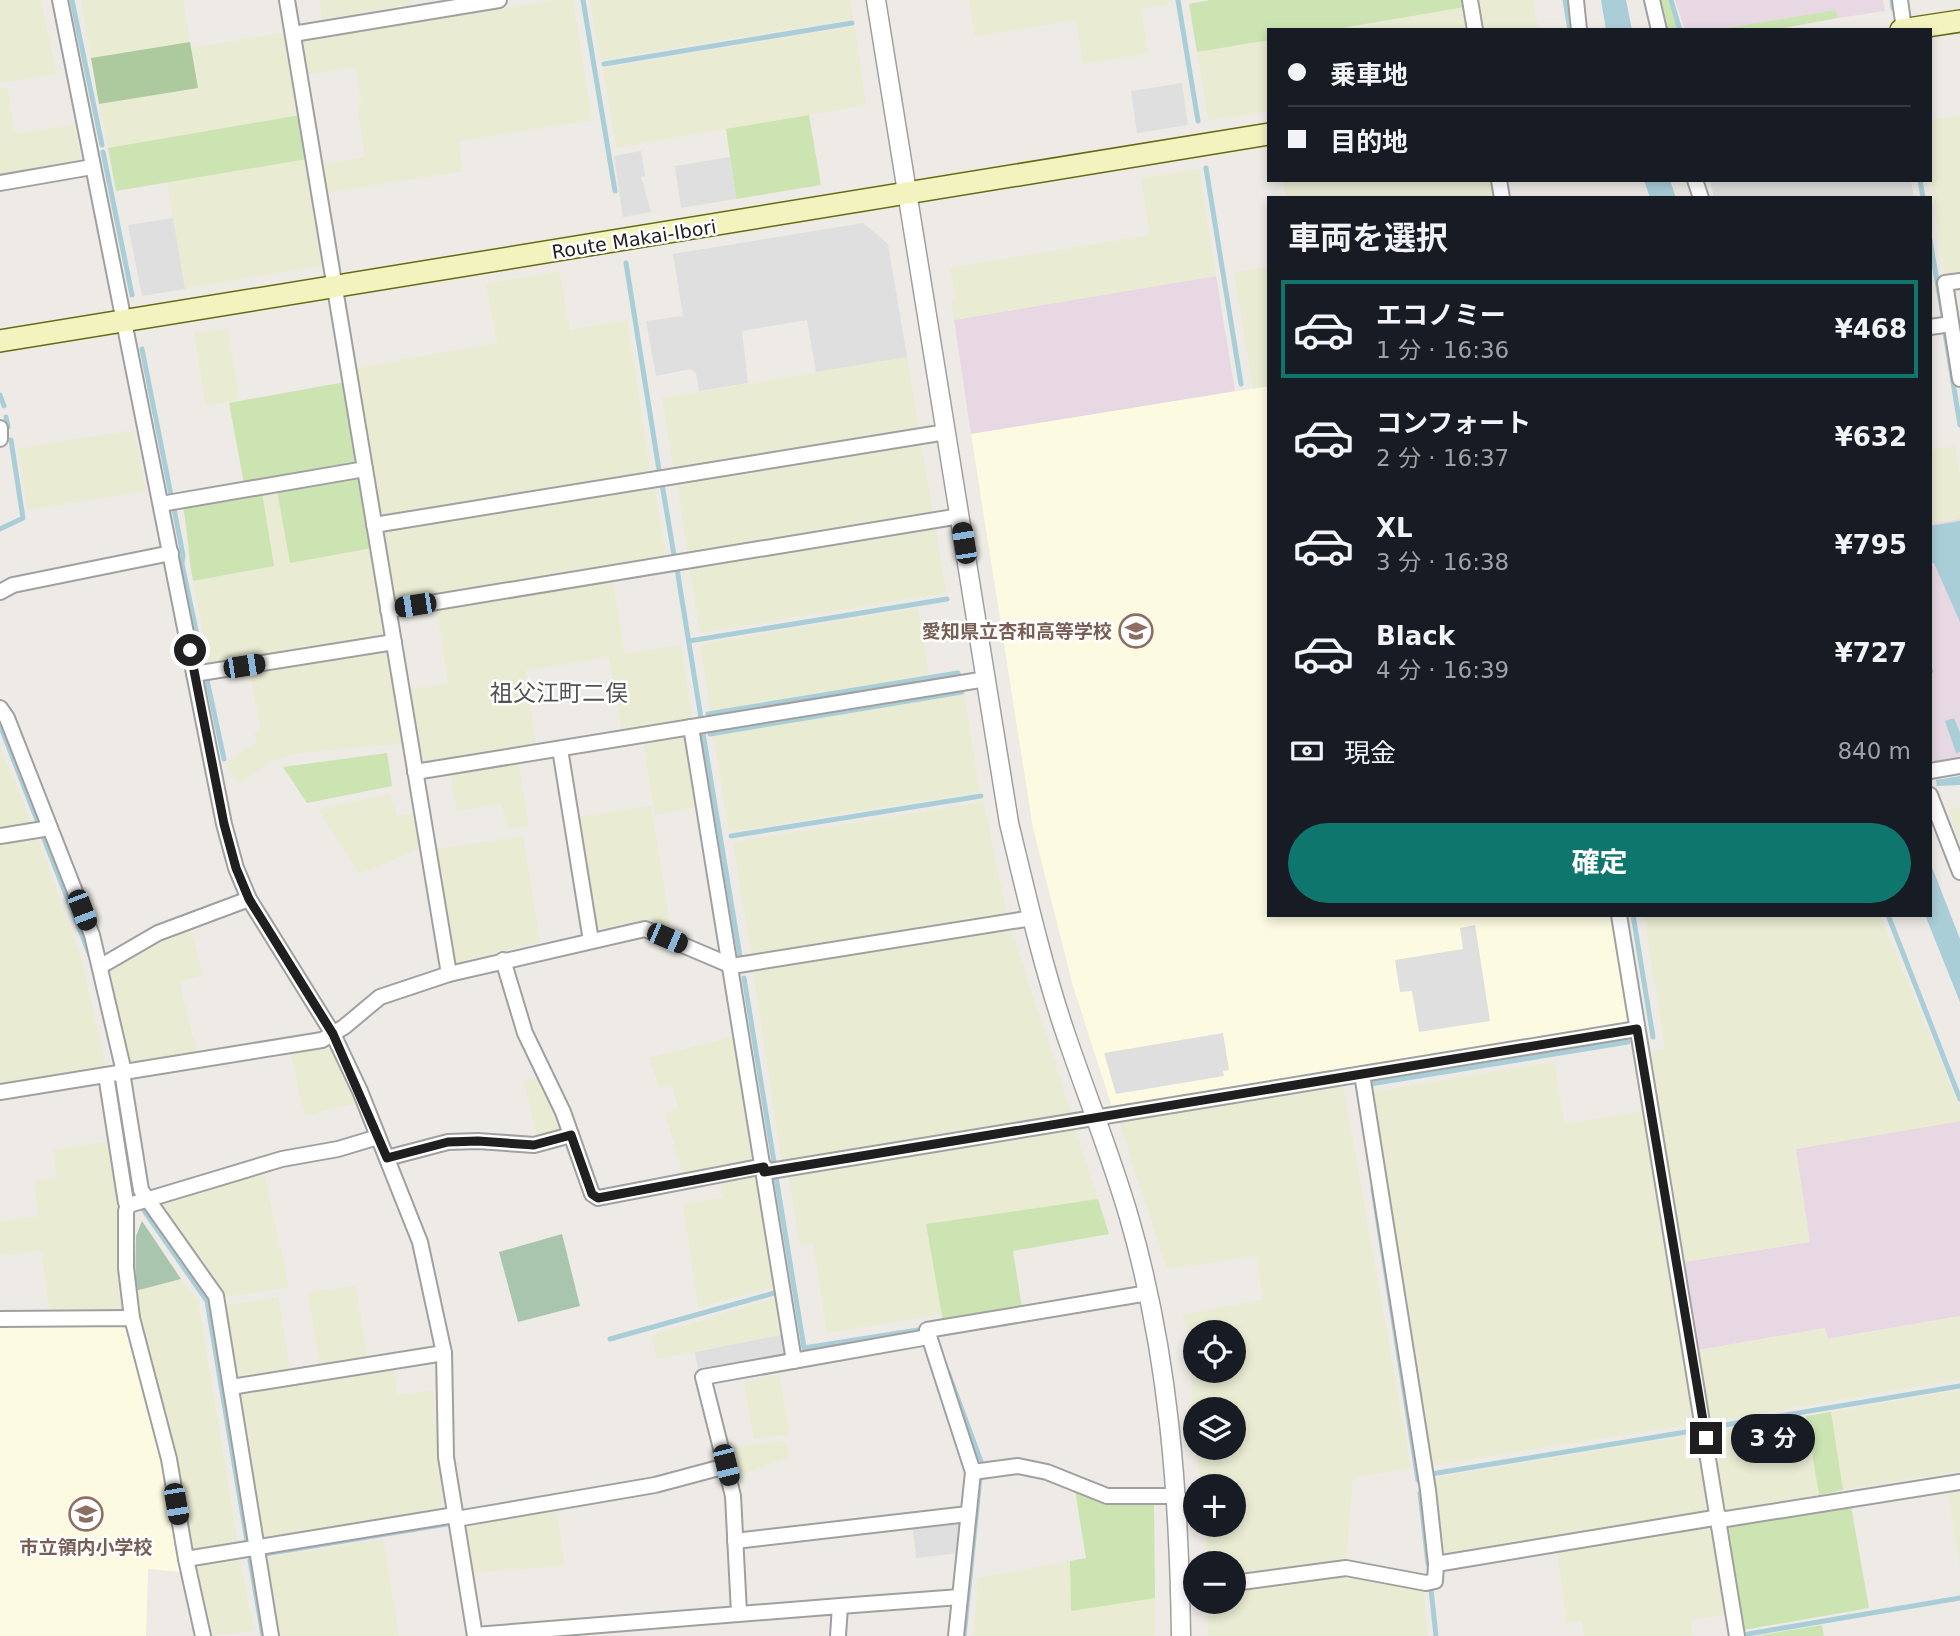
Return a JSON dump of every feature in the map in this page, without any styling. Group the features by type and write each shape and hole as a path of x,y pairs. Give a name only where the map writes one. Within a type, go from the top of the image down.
{"main road":[{"path":"1910,28 1960,21"},
{"name":"Route Makai-Ibori","path":"0,341 1267,135"}],"street":[{"path":"60,0 224,824 236,868 249,899 333,1034 420,1242 444,1353 446,1457 475,1635 960,1597"},
{"path":"287,0 449,974"},
{"path":"293,34 499,0"},
{"path":"876,0 1009,823 1032,918 1065,1031 1129,1218 1148,1293 1169,1408 1184,1551"},
{"path":"1470,0 1475,28"},
{"path":"1576,0 1579,28"},
{"path":"1652,0 1658,28"},
{"path":"1900,0 1903,28"},
{"path":"0,183 92,167"},
{"path":"1960,281 1945,283 1960,379"},
{"path":"1932,327 1951,324"},
{"path":"0,428 0,439"},
{"path":"374,525 946,432"},
{"path":"160,504 365,469"},
{"path":"388,610 960,516"},
{"path":"0,592 13,585 171,553"},
{"path":"194,674 394,642"},
{"path":"415,772 986,679"},
{"path":"0,708 7,718 101,966 145,1199 216,1296 271,1636"},
{"path":"691,727 732,966 794,1361"},
{"path":"560,749 591,940"},
{"path":"1932,771 1960,766"},
{"path":"1932,800 1960,872"},
{"path":"0,836 50,828"},
{"path":"101,966 158,933 249,899"},
{"path":"1619,917 1720,1518 1737,1636"},
{"path":"0,1092 322,1040 380,997 449,974 503,960 645,929 732,966 1032,918"},
{"path":"503,960 525,1033 571,1135 592,1194 598,1198 1637,1029"},
{"path":"1246,1581 1346,1568 1426,1583 1435,1581 1436,1564 1428,1490 1362,1074"},
{"path":"106,1075 129,1205"},
{"path":"387,1158 448,1142 534,1145 571,1135"},
{"path":"203,1636 186,1559 169,1459 132,1318 126,1268 126,1210 129,1205 145,1199 282,1158 338,1149 378,1137"},
{"path":"956,1636 973,1472 927,1330 1148,1293"},
{"path":"0,1319 132,1318"},
{"path":"739,1613 733,1496 703,1377 928,1337"},
{"path":"231,1387 444,1353"},
{"path":"186,1559 655,1485 726,1465"},
{"path":"973,1472 1018,1466 1047,1472 1107,1496 1178,1496"},
{"path":"1436,1564 1960,1482"},
{"path":"735,1541 968,1514"},
{"path":"838,1636 840,1606"},
{"path":"1181,1636 1184,1614"}],"shaded area":[{"path":"0,0 41,0 57,74 0,83"},
{"path":"81,0 183,0 190,42 91,58"},
{"path":"319,0 412,0 412,4 322,19"},
{"path":"554,0 573,0 592,120 458,142 463,171 328,193 323,164 365,157 357,104 361,103 356,67 308,74 303,41"},
{"path":"590,0 850,0 853,19 600,60"},
{"path":"969,0 1167,0 1168,5 1141,9 1148,54 1083,64 1076,20 975,37"},
{"path":"1479,0 1533,0 1538,28 1484,28"},
{"path":"1675,0 1883,0 1885,11 1838,18 1836,10 1725,28 1684,28"},
{"path":"1465,7 1469,28 1342,28"},
{"path":"855,26 866,105 616,148 603,68"},
{"path":"287,32 300,115 108,148 99,104 197,88 191,48"},
{"path":"1267,40 1267,111 1209,121 1197,52"},
{"path":"1182,83 1188,125 1137,133 1131,91"},
{"path":"7,87 15,134 74,124 81,160 79,165 0,178 0,88"},
{"path":"1960,115 1960,276 1945,278 1931,182 1932,120"},
{"path":"641,151 645,176 641,177 651,212 623,217 614,156"},
{"path":"730,157 736,199 681,208 675,166"},
{"path":"307,159 323,262 320,266 185,289 167,182"},
{"path":"1199,169 1216,276 954,320 951,301 956,299 950,268 1150,235 1141,178"},
{"path":"1283,182 1495,182 1498,196 1286,196"},
{"path":"1710,182 1911,182 1914,196 1714,196"},
{"path":"173,218 185,289 142,296 128,225"},
{"path":"863,223 888,244 907,357 816,372 807,320 742,331 748,383 699,391 696,373 690,369 656,376 646,321 683,316 673,254"},
{"path":"1267,267 1267,386 1253,389 1234,272"},
{"path":"559,271 570,330 627,320 651,476 389,519 378,517 355,368 497,343 486,284"},
{"path":"1216,276 1235,391 971,434 954,320"},
{"path":"228,328 240,400 206,406 194,333"},
{"path":"907,357 919,431 674,472 662,398"},
{"name":"愛知県立杏和高等学校","path":"1267,386 1267,917 1613,917 1630,1021 1627,1024 1112,1107 1073,986 1033,828 971,434"},
{"path":"134,430 146,491 27,510 18,448"},
{"path":"920,438 933,514 688,555 676,479"},
{"path":"1955,445 1960,477 1960,519 1932,524 1932,450"},
{"path":"653,482 667,560 401,603 395,598 383,529"},
{"path":"277,490 372,548 385,633 382,637 209,667 193,581 274,566 262,492"},
{"path":"1960,519 1960,758 1932,763 1932,524"},
{"path":"935,525 946,593 700,633 689,566"},
{"path":"612,577 625,654 681,645 693,721 622,732 609,657 525,671 536,746 429,764 421,758 410,689 448,683 436,606"},
{"path":"918,608 929,675 711,711 700,644"},
{"path":"385,648 389,651 404,743 293,754 270,762 239,784 225,763 257,742 254,732 261,730 249,671"},
{"path":"964,694 980,792 729,832 713,735"},
{"path":"681,734 688,738 699,807 655,815 643,740"},
{"path":"0,746 32,823 0,831"},
{"path":"518,761 529,826 506,829 502,804 457,811 450,771"},
{"path":"390,794 397,816 414,813 421,848 359,874 318,809"},
{"path":"983,802 1007,914 751,955 733,842"},
{"path":"651,806 671,929 646,920 601,929 594,923 576,817"},
{"path":"1960,807 1960,843 1948,810"},
{"path":"31,835 38,838 82,961 106,1066 0,1084 0,840"},
{"path":"523,836 540,942 456,963 453,960 436,849"},
{"path":"1644,917 1881,917 1960,1108 1960,1121 1796,1149 1810,1242 1684,1262 1650,1052 1665,1049"},
{"path":"1475,925 1490,1021 1419,1032 1412,991 1400,992 1395,960 1463,949 1460,928"},
{"path":"190,926 203,975 179,982 197,1052 128,1064 105,970 160,938"},
{"path":"1011,929 1072,1116 782,1164 753,971"},
{"path":"1223,1033 1229,1070 1223,1071 1224,1076 1116,1094 1104,1053"},
{"path":"739,1035 757,1156 752,1163 683,1175 665,1113 678,1109 672,1085 659,1088 649,1058"},
{"path":"324,1047 330,1050 343,1072 356,1103 305,1116 290,1052"},
{"path":"1554,1062 1565,1124 1646,1110 1698,1423 1428,1466 1369,1092"},
{"path":"540,1077 563,1128 560,1134 537,1140 524,1080"},
{"path":"1343,1084 1411,1468 1353,1478 1346,1562 1246,1576 1246,1551 1206,1551 1206,1537 1246,1537 1246,1474 1199,1474 1198,1460 1246,1460 1246,1397 1192,1397 1192,1383 1246,1383 1246,1320 1184,1320 1182,1314 1263,1300 1256,1256 1167,1269 1119,1121"},
{"path":"1960,1121 1960,1316 1827,1339 1825,1328 1699,1350 1684,1262 1809,1242 1795,1149"},
{"path":"1074,1126 1098,1199 926,1224 942,1314 827,1333 813,1244 800,1246 788,1173"},
{"path":"111,1141 121,1203 125,1304 119,1312 50,1312 41,1250 0,1256 0,1222 39,1216 34,1182 57,1178 53,1150"},
{"path":"263,1170 289,1287 221,1298 155,1202"},
{"path":"753,1174 759,1177 777,1286 698,1308 683,1204 722,1198 720,1179"},
{"path":"142,1221 181,1279 135,1291 136,1236"},
{"path":"562,1234 580,1306 518,1322 499,1252"},
{"path":"181,1279 198,1300 238,1546 192,1554 135,1291"},
{"path":"356,1286 368,1361 320,1369 308,1292"},
{"path":"278,1297 291,1374 236,1383 224,1306"},
{"path":"780,1297 786,1334 657,1359 652,1335"},
{"path":"1960,1316 1960,1379 1711,1422 1699,1350 1825,1328 1828,1339"},
{"name":"市立領内小学校","path":"119,1324 131,1332 165,1458 181,1572 148,1569 146,1636 0,1636 0,1326"},
{"path":"786,1334 789,1349 785,1358 699,1374 695,1352"},
{"path":"393,1365 397,1395 433,1390 444,1513 260,1541 238,1390"},
{"path":"779,1375 790,1434 754,1439 744,1382"},
{"path":"1960,1390 1960,1471 1843,1490 1831,1412"},
{"path":"1806,1416 1819,1495 1726,1510 1712,1432"},
{"path":"1699,1434 1711,1511 1442,1556 1431,1478"},
{"path":"786,1441 790,1457 737,1476 732,1447"},
{"path":"1960,1488 1960,1568 1947,1490"},
{"path":"556,1508 565,1566 471,1573 462,1526 466,1522"},
{"path":"962,1523 959,1553 916,1558 913,1529"},
{"path":"1714,1524 1728,1614 1690,1620 1693,1636 1584,1636 1582,1621 1567,1624 1557,1551"},
{"path":"383,1539 399,1636 276,1636 264,1558"},
{"path":"239,1555 254,1631 208,1636 195,1563"},
{"path":"1070,1561 1071,1610 1155,1598 1155,1636 973,1636 978,1578"},
{"path":"1346,1573 1423,1586 1428,1636 1208,1636 1208,1614 1246,1614 1246,1586"}],"green space":[{"path":"1210,0 1464,0 1465,7 1342,28 1267,28 1267,40 1197,52 1189,4"},
{"path":"1657,0 1669,0 1677,28 1664,28"},
{"path":"1836,10 1838,18 1784,28 1725,28"},
{"path":"190,42 198,88 99,104 91,58"},
{"path":"300,115 307,159 116,191 108,148"},
{"path":"809,115 821,185 736,199 726,129"},
{"path":"345,382 357,463 244,483 229,403"},
{"path":"358,475 372,548 290,563 277,490"},
{"path":"262,492 274,566 193,581 183,507"},
{"path":"387,753 392,786 307,803 283,767"},
{"path":"1098,1199 1109,1234 1013,1251 1022,1308 943,1321 926,1224"},
{"path":"1831,1412 1843,1490 1819,1495 1806,1416"},
{"path":"1075,1490 1154,1502 1155,1598 1071,1611 1070,1561 1086,1558"},
{"path":"1851,1506 1869,1608 1743,1630 1727,1526"},
{"path":"1822,1625 1824,1636 1756,1636"}],"water":[{"path":"1601,0 1626,0 1632,28 1606,28"},
{"path":"1645,182 1671,182 1675,196 1649,196"},
{"path":"1960,521 1960,622 1932,563 1932,526"},
{"path":"1954,718 1960,733 1960,752 1956,753 1945,721"},
{"path":"1960,776 1960,785 1937,786 1936,780"},
{"path":"1932,867 1960,939 1960,1002 1926,917 1932,917"}],"waterway":[{"path":"72,0 102,145"},
{"path":"583,0 615,191"},
{"path":"1178,0 1198,121"},
{"path":"1565,0 1570,28"},
{"path":"1671,0 1679,28"},
{"path":"1892,0 1893,8"},
{"path":"604,64 852,23"},
{"path":"103,152 132,295"},
{"path":"1206,168 1241,384"},
{"path":"1920,182 1923,196"},
{"path":"1932,252 1943,316"},
{"path":"626,263 659,470"},
{"path":"1945,333 1960,425"},
{"path":"142,349 171,495"},
{"path":"0,395 4,406"},
{"path":"6,417 8,427"},
{"path":"0,529 23,518 11,440"},
{"path":"662,484 674,555"},
{"path":"174,509 183,555 182,564 203,663"},
{"path":"677,569 701,718"},
{"path":"689,641 947,599"},
{"path":"708,714 958,673"},
{"path":"207,680 224,759"},
{"path":"710,734 962,692"},
{"path":"0,725 37,820"},
{"path":"703,733 740,956"},
{"path":"731,836 981,796"},
{"path":"44,839 91,958"},
{"path":"1633,917 1653,1037"},
{"path":"1889,917 1960,1099"},
{"path":"744,978 774,1162"},
{"path":"1370,1084 1628,1042"},
{"path":"776,1177 804,1348 918,1330"},
{"path":"1373,1189 1418,1480"},
{"path":"143,1209 207,1301 247,1541"},
{"path":"610,1339 778,1292"},
{"path":"948,1372 982,1464"},
{"path":"1713,1427 1960,1386"},
{"path":"1431,1474 1698,1430"},
{"path":"964,1636 980,1478"},
{"path":"1420,1493 1428,1564"},
{"path":"265,1554 447,1524"},
{"path":"250,1560 263,1636"},
{"path":"1431,1589 1436,1636"},
{"path":"1748,1634 1960,1598"}],"place":[{"name":"愛知県立杏和高等学校","path":"1136,631"},
{"name":"市立領内小学校","path":"86,1514"}],"district":[{"name":"祖父江町二俣","path":"559,693"}],"route":[{"path":"190,650 224,824 236,868 249,899 333,1034 387,1158 448,1142 534,1145 571,1135 592,1194 598,1198 764,1167 764,1172 1637,1029 1706,1438"}]}
